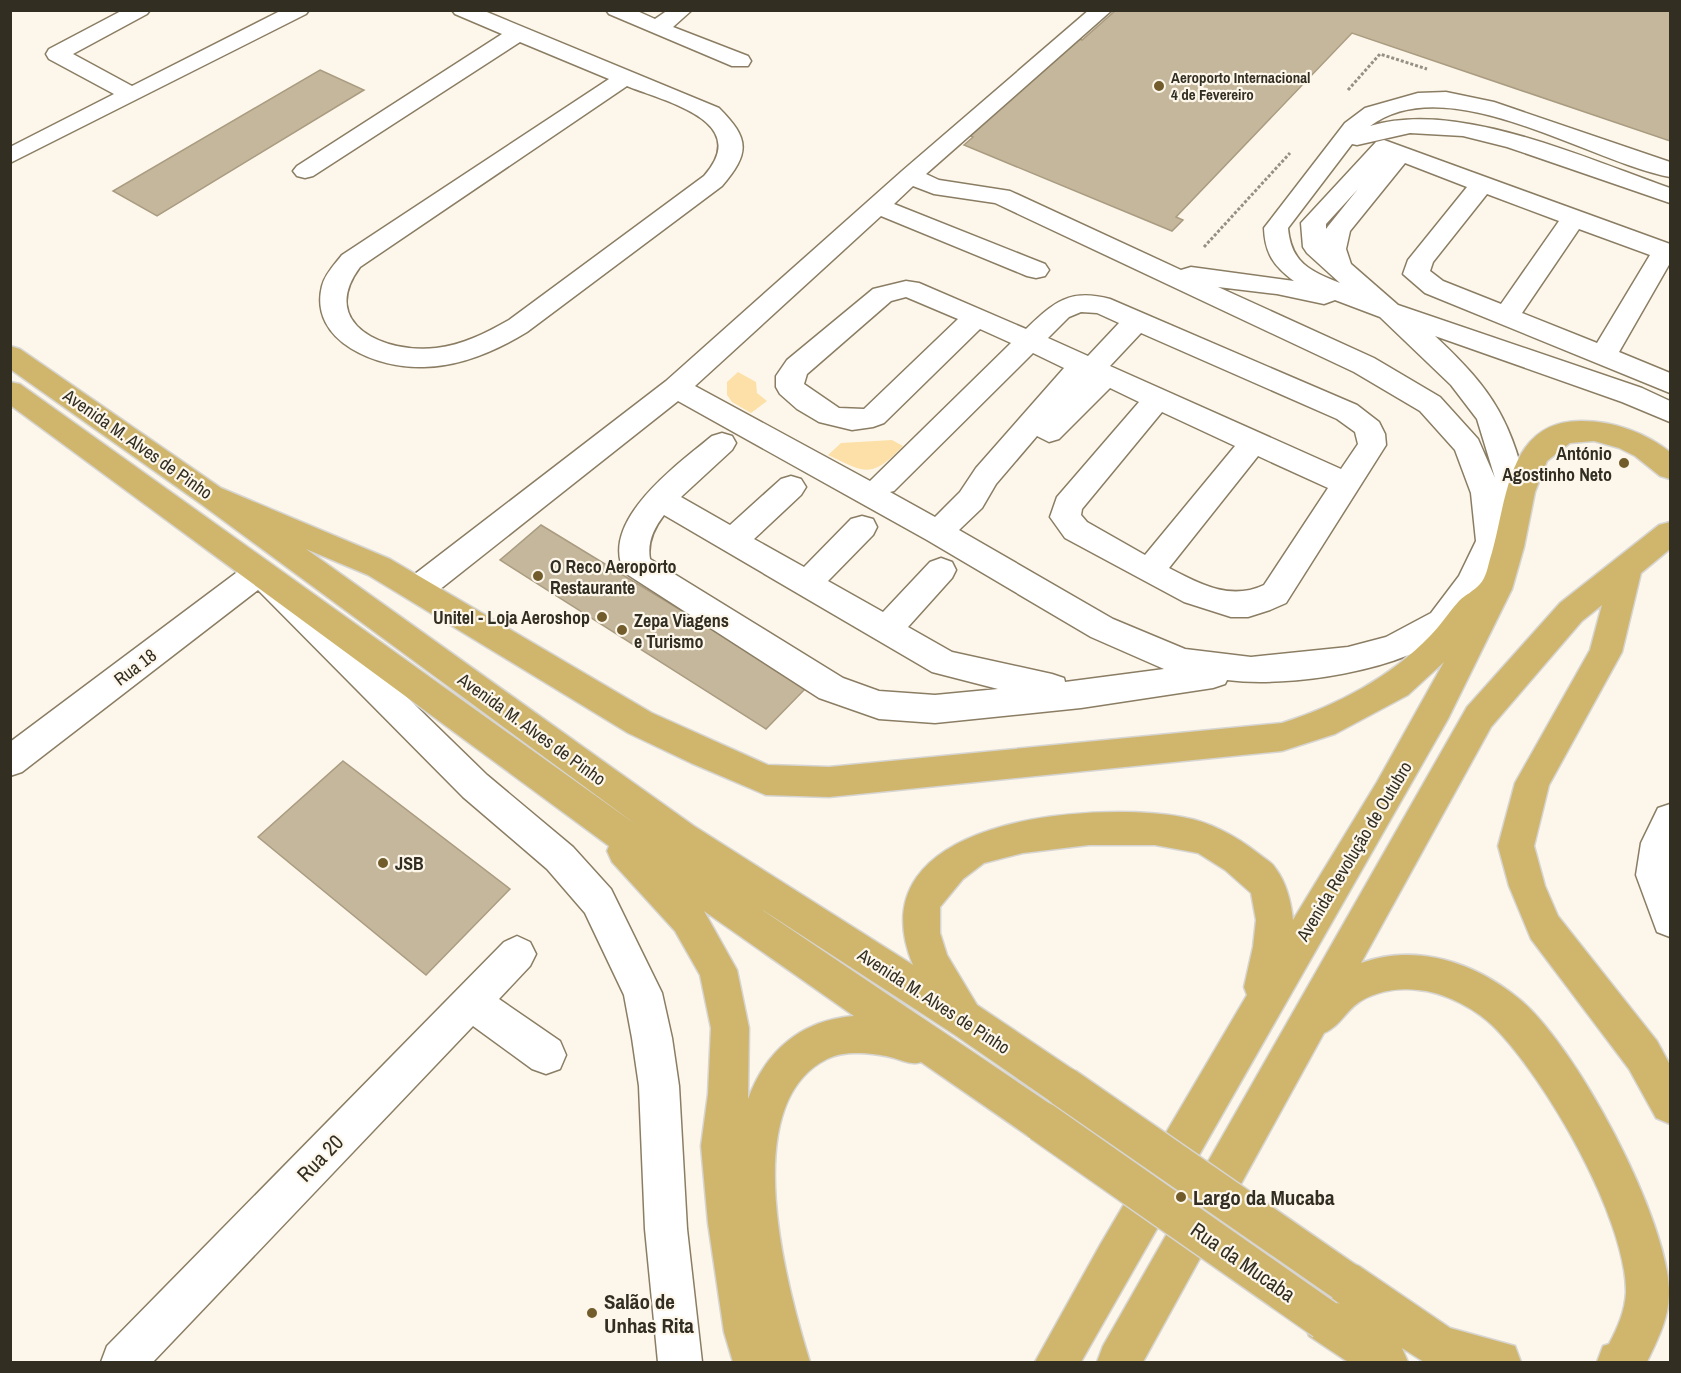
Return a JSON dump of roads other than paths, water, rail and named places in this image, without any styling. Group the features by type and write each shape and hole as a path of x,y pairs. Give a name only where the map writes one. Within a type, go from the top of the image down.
{"main road":[{"name":"Avenida M. Alves de Pinho","path":"10,355 211,496 681,837 969,1022 1451,1355"},
{"name":"Avenida M. Alves de Pinho","path":"10,391 590,812 1042,1122"},
{"name":"Avenida Revolução de Outubro","path":"1057,1362 1254,1020 1444,699 1496,589 1510,544 1515,502 1527,470 1538,454 1551,440 1563,435 1597,432 1623,437 1654,452 1671,469"},
{"path":"211,496 379,567 640,723 766,780 830,782 1282,737 1323,724 1396,685 1441,646 1471,609 1496,589"},
{"path":"1119,1362 1479,717 1571,612 1671,533"},
{"path":"1627,567 1606,652 1532,783 1516,846 1527,886 1544,927 1586,978 1643,1055 1671,1104"},
{"path":"590,812 688,919 718,970 730,1028 728,1094 722,1146 729,1223 746,1332 755,1362"},
{"path":"969,1022 940,984 924,942 922,908 938,879 971,852 1010,840 1069,830 1115,829 1166,831 1204,839 1233,853 1263,879 1274,904 1272,950 1254,1020"},
{"path":"1294,1045 1344,990 1387,974 1422,969 1461,982 1508,1013 1540,1054 1582,1118 1610,1172 1636,1235 1647,1283 1644,1322 1624,1360 1620,1362"},
{"path":"788,1362 776,1317 754,1189 759,1126 774,1083 802,1050 836,1035 874,1033 947,1056"},
{"name":"Rua da Mucaba","path":"1042,1122 1386,1362"},
{"path":"1451,1355 1499,1362"}],"street":[{"path":"130,94 57,54 140,10"},
{"path":"10,156 299,10"},
{"path":"462,10 626,77 711,113 726,128 733,146 728,164 713,182 518,326 490,343 457,354 422,358 388,354 360,344 340,327 332,305 336,283 351,261 626,77"},
{"path":"616,10 740,61"},
{"path":"657,28 682,10"},
{"path":"418,589 676,388 910,176 1102,10"},
{"path":"305,171 518,33"},
{"path":"1671,170 1486,107 1446,99 1418,100 1373,112 1336,147 1276,228 1277,247 1289,266 1311,281 1387,310 1632,395 1671,412"},
{"path":"1336,147 1364,135 1400,128 1429,126 1463,128 1492,133 1671,196"},
{"path":"722,443 659,498 632,540 631,555 636,565 831,688 879,705 934,709 1081,694 1251,670 1348,660 1394,648 1442,622 1471,583 1491,541 1515,502 1505,460 1489,418 1449,367 1339,268 1333,249 1338,230 1400,153 1668,252 1603,356"},
{"path":"910,176 934,187 1001,196 1161,273 1364,365 1430,404 1468,446 1486,493 1491,541"},
{"path":"1482,183 1421,260 1416,274 1434,287 1671,383"},
{"path":"878,206 1036,270"},
{"path":"1506,316 1574,218"},
{"path":"1161,273 1277,286 1387,310"},
{"path":"975,318 874,416 864,421 852,422 840,418 799,398 790,387 790,376 797,367 882,296 892,291 906,289 919,291 1029,343 1347,485"},
{"path":"878,489 930,468 1026,369 1029,343 1060,311 1078,303 1101,305 1363,421 1373,434 1372,445 1275,594 1254,604 1232,605 1208,599 1076,530 1065,517 1068,505 1156,400"},
{"path":"938,532 971,500 1003,476 1136,322"},
{"path":"676,388 878,489 938,532 1102,628 1182,662 1251,670"},
{"path":"1150,570 1253,443"},
{"path":"732,541 791,487"},
{"path":"659,498 944,663 1081,694"},
{"path":"806,584 862,527"},
{"path":"886,630 941,570"},
{"path":"259,572 475,786 560,858 598,901 643,993 652,1038 659,1086 666,1229 680,1362"},
{"name":"Rua 18","path":"10,762 259,572"},
{"path":"1671,819 1659,843 1654,875 1671,920"},
{"name":"Rua 20","path":"123,1362 517,954"},
{"path":"471,1002 546,1055"}],"place":[{"name":"Aeroporto Internacional 4 de Fevereiro","path":"1159,86"},
{"name":"António Agostinho Neto","path":"1624,463"},
{"name":"O Reco Aeroporto Restaurante","path":"538,576"},
{"name":"Unitel - Loja Aeroshop","path":"602,617"},
{"name":"Zepa Viagens e Turismo","path":"622,630"},
{"name":"JSB","path":"383,863"},
{"name":"Largo da Mucaba","path":"1181,1197"},
{"name":"Salão de Unhas Rita","path":"592,1313"}]}
